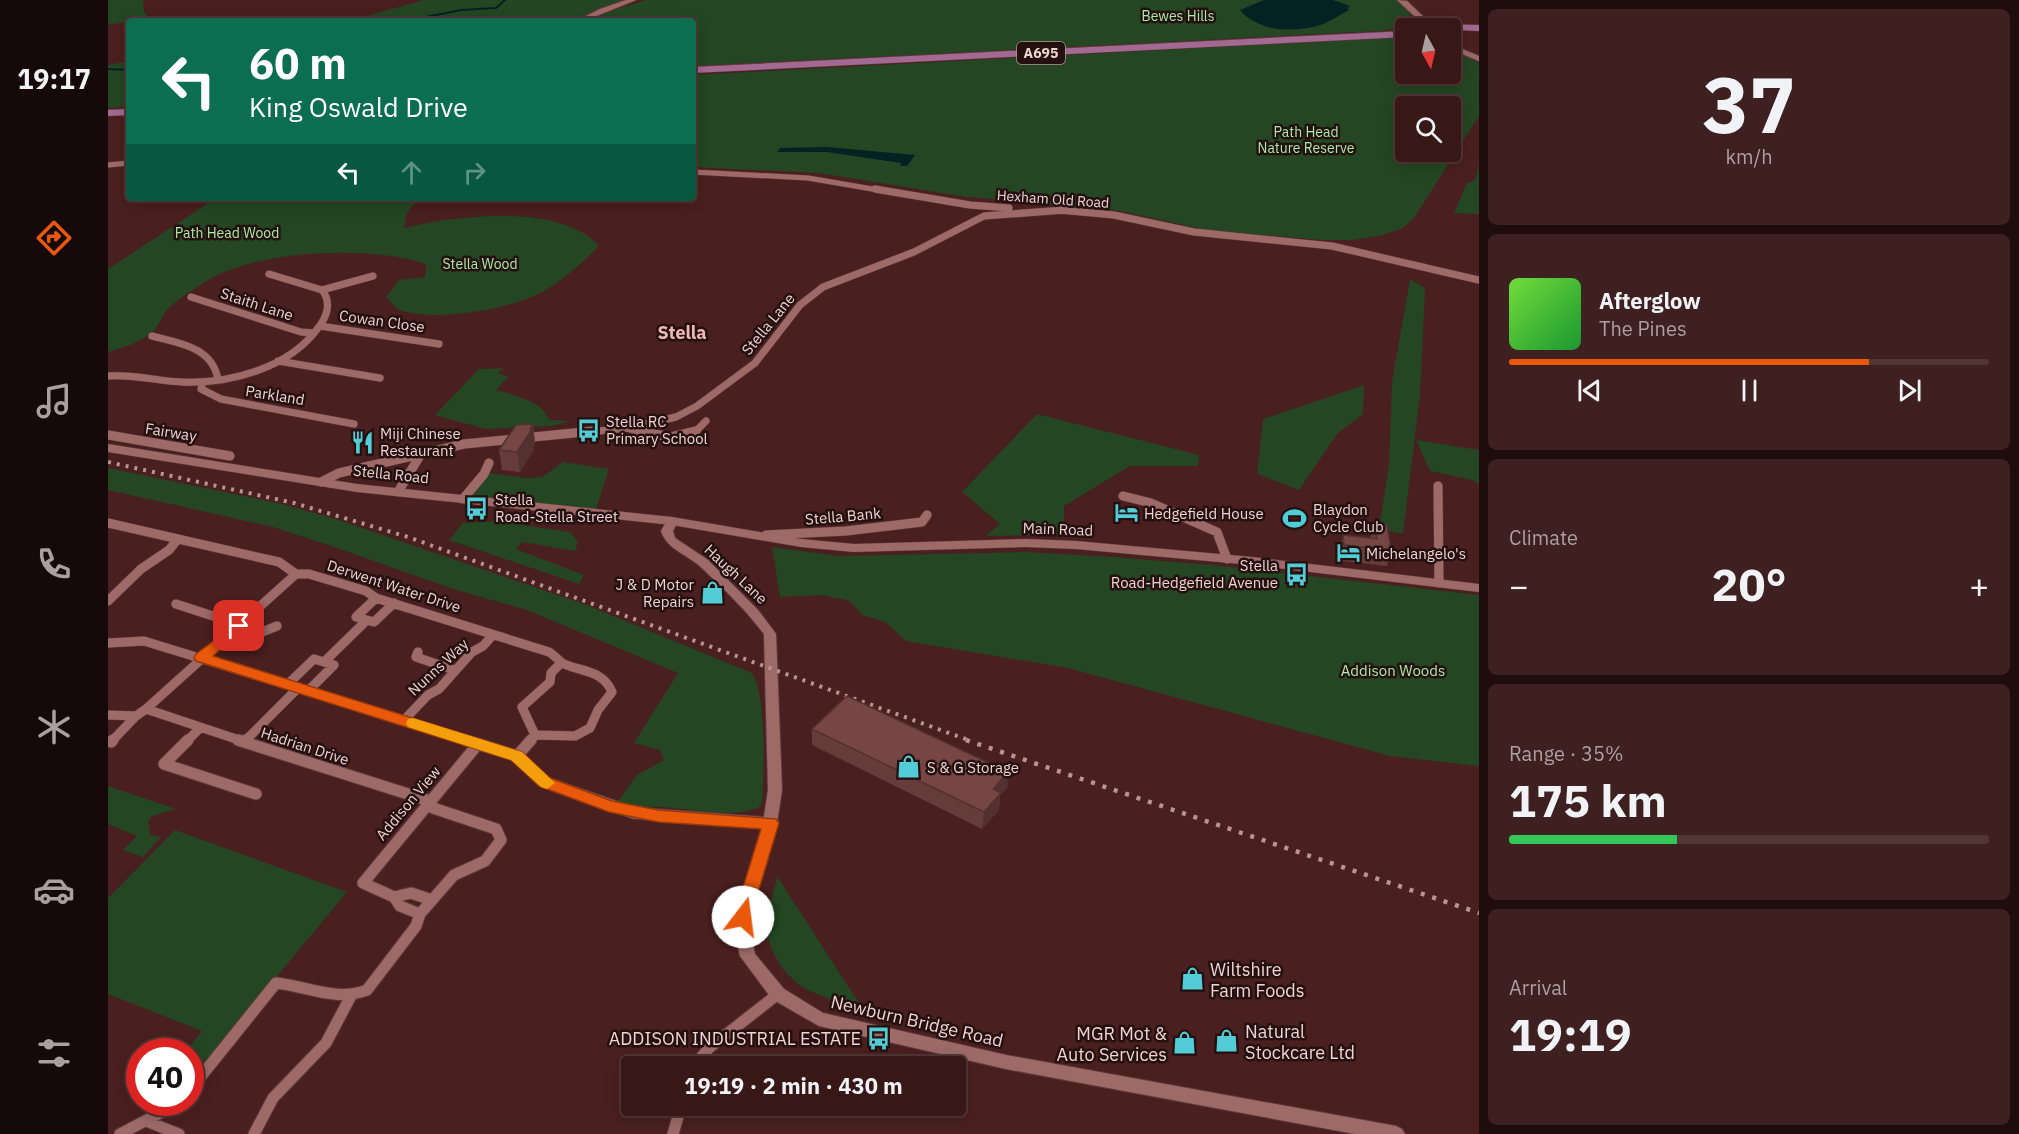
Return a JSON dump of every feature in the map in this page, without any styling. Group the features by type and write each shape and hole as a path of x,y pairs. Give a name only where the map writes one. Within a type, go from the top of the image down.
{"main road":[{"path":"1461,30 1479,28"},
{"path":"1461,29 1465,29"},
{"name":"A695","path":"696,70 1395,33"},
{"path":"108,113 126,112"},
{"name":"Stella Road","path":"108,448 398,492 672,521"},
{"name":"Main Road","path":"672,521 758,536 854,548 1026,543 1137,550 1479,588"}],"street":[{"path":"587,18 633,0"},
{"path":"1400,0 1413,8 1415,18"},
{"path":"1461,51 1479,59"},
{"path":"108,165 126,163"},
{"name":"Hexham Old Road","path":"696,172 808,177 988,207 1065,210 1114,215 1194,232 1332,246 1479,280"},
{"path":"988,207 994,214"},
{"name":"Stella Lane","path":"321,482 332,475 464,444 628,428 676,417 706,399 755,363 800,305 823,287 914,252 982,217 994,214 1065,210"},
{"path":"269,274 322,290 373,276"},
{"path":"108,376 138,375 180,382 203,382 247,374 278,361 314,333 320,326 328,307 328,298 322,290"},
{"name":"Staith Lane","path":"191,297 301,332 314,333"},
{"name":"Cowan Close","path":"320,326 439,344"},
{"path":"152,336 191,348 212,359 219,369 218,380"},
{"path":"278,361 380,378"},
{"name":"Parkland","path":"203,382 201,389 204,393 231,402 341,419 354,424"},
{"path":"628,428 657,436 678,436 699,430 706,421"},
{"name":"Fairway","path":"108,435 230,456"},
{"path":"398,492 421,454"},
{"path":"463,499 484,474 489,463"},
{"path":"1438,486 1439,583"},
{"path":"1123,496 1151,503 1217,532 1227,559"},
{"name":"Stella Bank","path":"758,536 846,531 922,522 927,515"},
{"name":"Haugh Lane","path":"672,521 667,531 670,540 704,563 765,626"},
{"name":"Derwent Water Drive","path":"108,524 279,562 296,574 309,574 355,587 376,598 442,616 492,636 549,652 561,663 604,678 610,684 612,692 598,710 590,728 575,736 535,735"},
{"path":"108,601 141,569 169,550 178,539"},
{"path":"111,742 136,716 296,574"},
{"path":"376,598 356,617 374,622 394,603"},
{"path":"176,603 262,633 277,626"},
{"path":"324,662 367,620"},
{"name":"Newburn Bridge Road","path":"765,626 771,644 769,669 775,789 770,823 745,905 744,939 748,956 778,994 819,1018 995,1059 1396,1134"},
{"name":"Nunns Way","path":"404,720 492,636"},
{"path":"108,643 144,641 517,756 544,782 634,813 770,823"},
{"path":"418,652 416,657 454,670"},
{"path":"314,659 334,665 299,687 314,659"},
{"path":"517,756 535,735 522,707 528,699 537,695 550,682 551,673 561,663"},
{"name":"Hadrian Drive","path":"299,687 244,742 430,801 433,808 496,829 501,840 485,861 454,875 432,900"},
{"path":"146,709 244,742"},
{"path":"108,715 136,716"},
{"path":"200,728 164,764 256,794"},
{"name":"Addison View","path":"393,897 363,883 478,744"},
{"path":"204,1073 276,983 358,995 367,990 416,926 420,914 432,900 411,893 393,897 400,906 420,914"},
{"path":"254,1134 260,1129 261,1116 270,1100 315,1057 345,1014 352,994"},
{"path":"702,1056 709,1048 778,994"},
{"path":"120,1134 155,1116"},
{"path":"673,1134 678,1116"},
{"path":"146,1121 179,1134"}],"green space":[{"path":"108,0 143,0 144,12 150,18 126,18 126,22 108,25"},
{"path":"424,0 625,0 579,18 360,18"},
{"name":"Bewes Hills","path":"647,0 1396,0 1409,10 1411,18 1395,18 1395,29 1378,31 696,66 696,18 595,18"},
{"name":"Path Head Nature Reserve","path":"1395,38 1395,84 1461,84 1461,54 1479,63 1479,116 1461,144 1461,96 1395,96 1395,162 1450,162 1414,218 1403,228 1383,235 1354,240 1321,240 1206,230 1121,211 960,196 819,173 696,167 696,75"},
{"path":"126,62 126,106 108,108 108,65"},
{"path":"1479,164 1479,214 1454,213 1467,183 1475,180"},
{"path":"211,201 417,201 407,212 404,228 450,219 506,216 534,218 560,223 582,232 599,246 563,279 535,296 497,308 455,314 415,314 396,308 386,297 399,280 425,277 426,264 402,258 374,254 312,254 251,263 224,272 202,284 169,308 155,329 143,339 108,352 108,269"},
{"path":"1410,279 1425,288 1420,396 1403,534 1379,529 1389,464 1392,382"},
{"path":"504,368 497,373 509,376 496,390 534,403 546,413 549,420 571,421 552,426 485,429 435,415 479,369"},
{"path":"1364,385 1363,414 1337,434 1299,490 1257,474 1263,419"},
{"path":"1037,414 1199,455 1198,466 1130,466 1064,506 1064,535 985,536 1000,524 962,492"},
{"path":"1416,440 1479,450 1479,484 1472,480 1430,471"},
{"path":"563,462 609,469 596,509 470,496 490,473 526,478 542,477"},
{"path":"108,468 282,504 336,519 584,604 752,673 757,684 762,717 764,755 762,803 758,808 735,813 616,804 637,775 664,760 660,750 634,743 678,673 527,610 450,588 273,527 108,490"},
{"path":"495,521 570,532 578,541 575,551 522,542 516,549 584,575 579,584 449,540 463,523"},
{"name":"Addison Woods","path":"772,547 839,556 1024,552 1114,557 1213,565 1479,595 1479,766 1390,756 1068,668 906,641 885,622 862,615 850,601 822,595 780,597"},
{"path":"108,786 176,809 152,816 148,822 150,835 161,837 143,857 123,850 137,836 108,824"},
{"path":"175,830 347,892 204,1064 204,1038 196,1038 202,1031 108,994 108,898"},
{"path":"777,876 862,1008 810,991 789,976 781,965 770,944 766,924"}],"water":[{"path":"1264,0 1333,0 1350,6 1347,8 1349,10 1324,24 1288,30 1257,23 1240,10"},
{"path":"827,147 915,155 907,166 900,166 901,163 827,152 777,152 780,148"}],"building":[{"path":"533,424 517,452 499,450 516,425"},
{"path":"1374,524 1387,525 1391,550 1344,545 1343,535 1377,539"},
{"name":"S & G Storage","path":"847,696 1008,772 993,789 1001,793 984,812 812,729"}],"waterway":[{"path":"421,18 461,10 496,8 505,0"},
{"path":"108,69 126,70"}],"railway":[{"path":"108,462 294,503 408,537 971,741"},
{"path":"966,740 1479,913"}],"slow traffic":[{"path":"413,723 517,756 547,783"}],"place":[{"name":"Stella RC Primary School","path":"588,430"},
{"name":"Miji Chinese Restaurant","path":"362,442"},
{"name":"Stella Road-Stella Street","path":"477,508"},
{"name":"Hedgefield House","path":"1126,513"},
{"name":"Blaydon Cycle Club","path":"1295,518"},
{"name":"Michelangelo's","path":"1348,553"},
{"name":"Stella Road-Hedgefield Avenue","path":"1296,574"},
{"name":"J & D Motor Repairs","path":"712,593"},
{"name":"S & G Storage","path":"909,767"},
{"name":"Wiltshire Farm Foods","path":"1192,979"},
{"name":"ADDISON INDUSTRIAL ESTATE","path":"879,1038"},
{"name":"Natural Stockcare Ltd","path":"1227,1041"},
{"name":"MGR Mot & Auto Services","path":"1185,1043"}],"district":[{"name":"Stella","path":"682,332"}],"route":[{"path":"239,626 202,658 517,756 544,782 609,806 634,813 658,816 770,823 743,917"}],"park label":[{"name":"Path Head Wood","path":"227,233"},
{"name":"Stella Wood","path":"480,264"}]}
